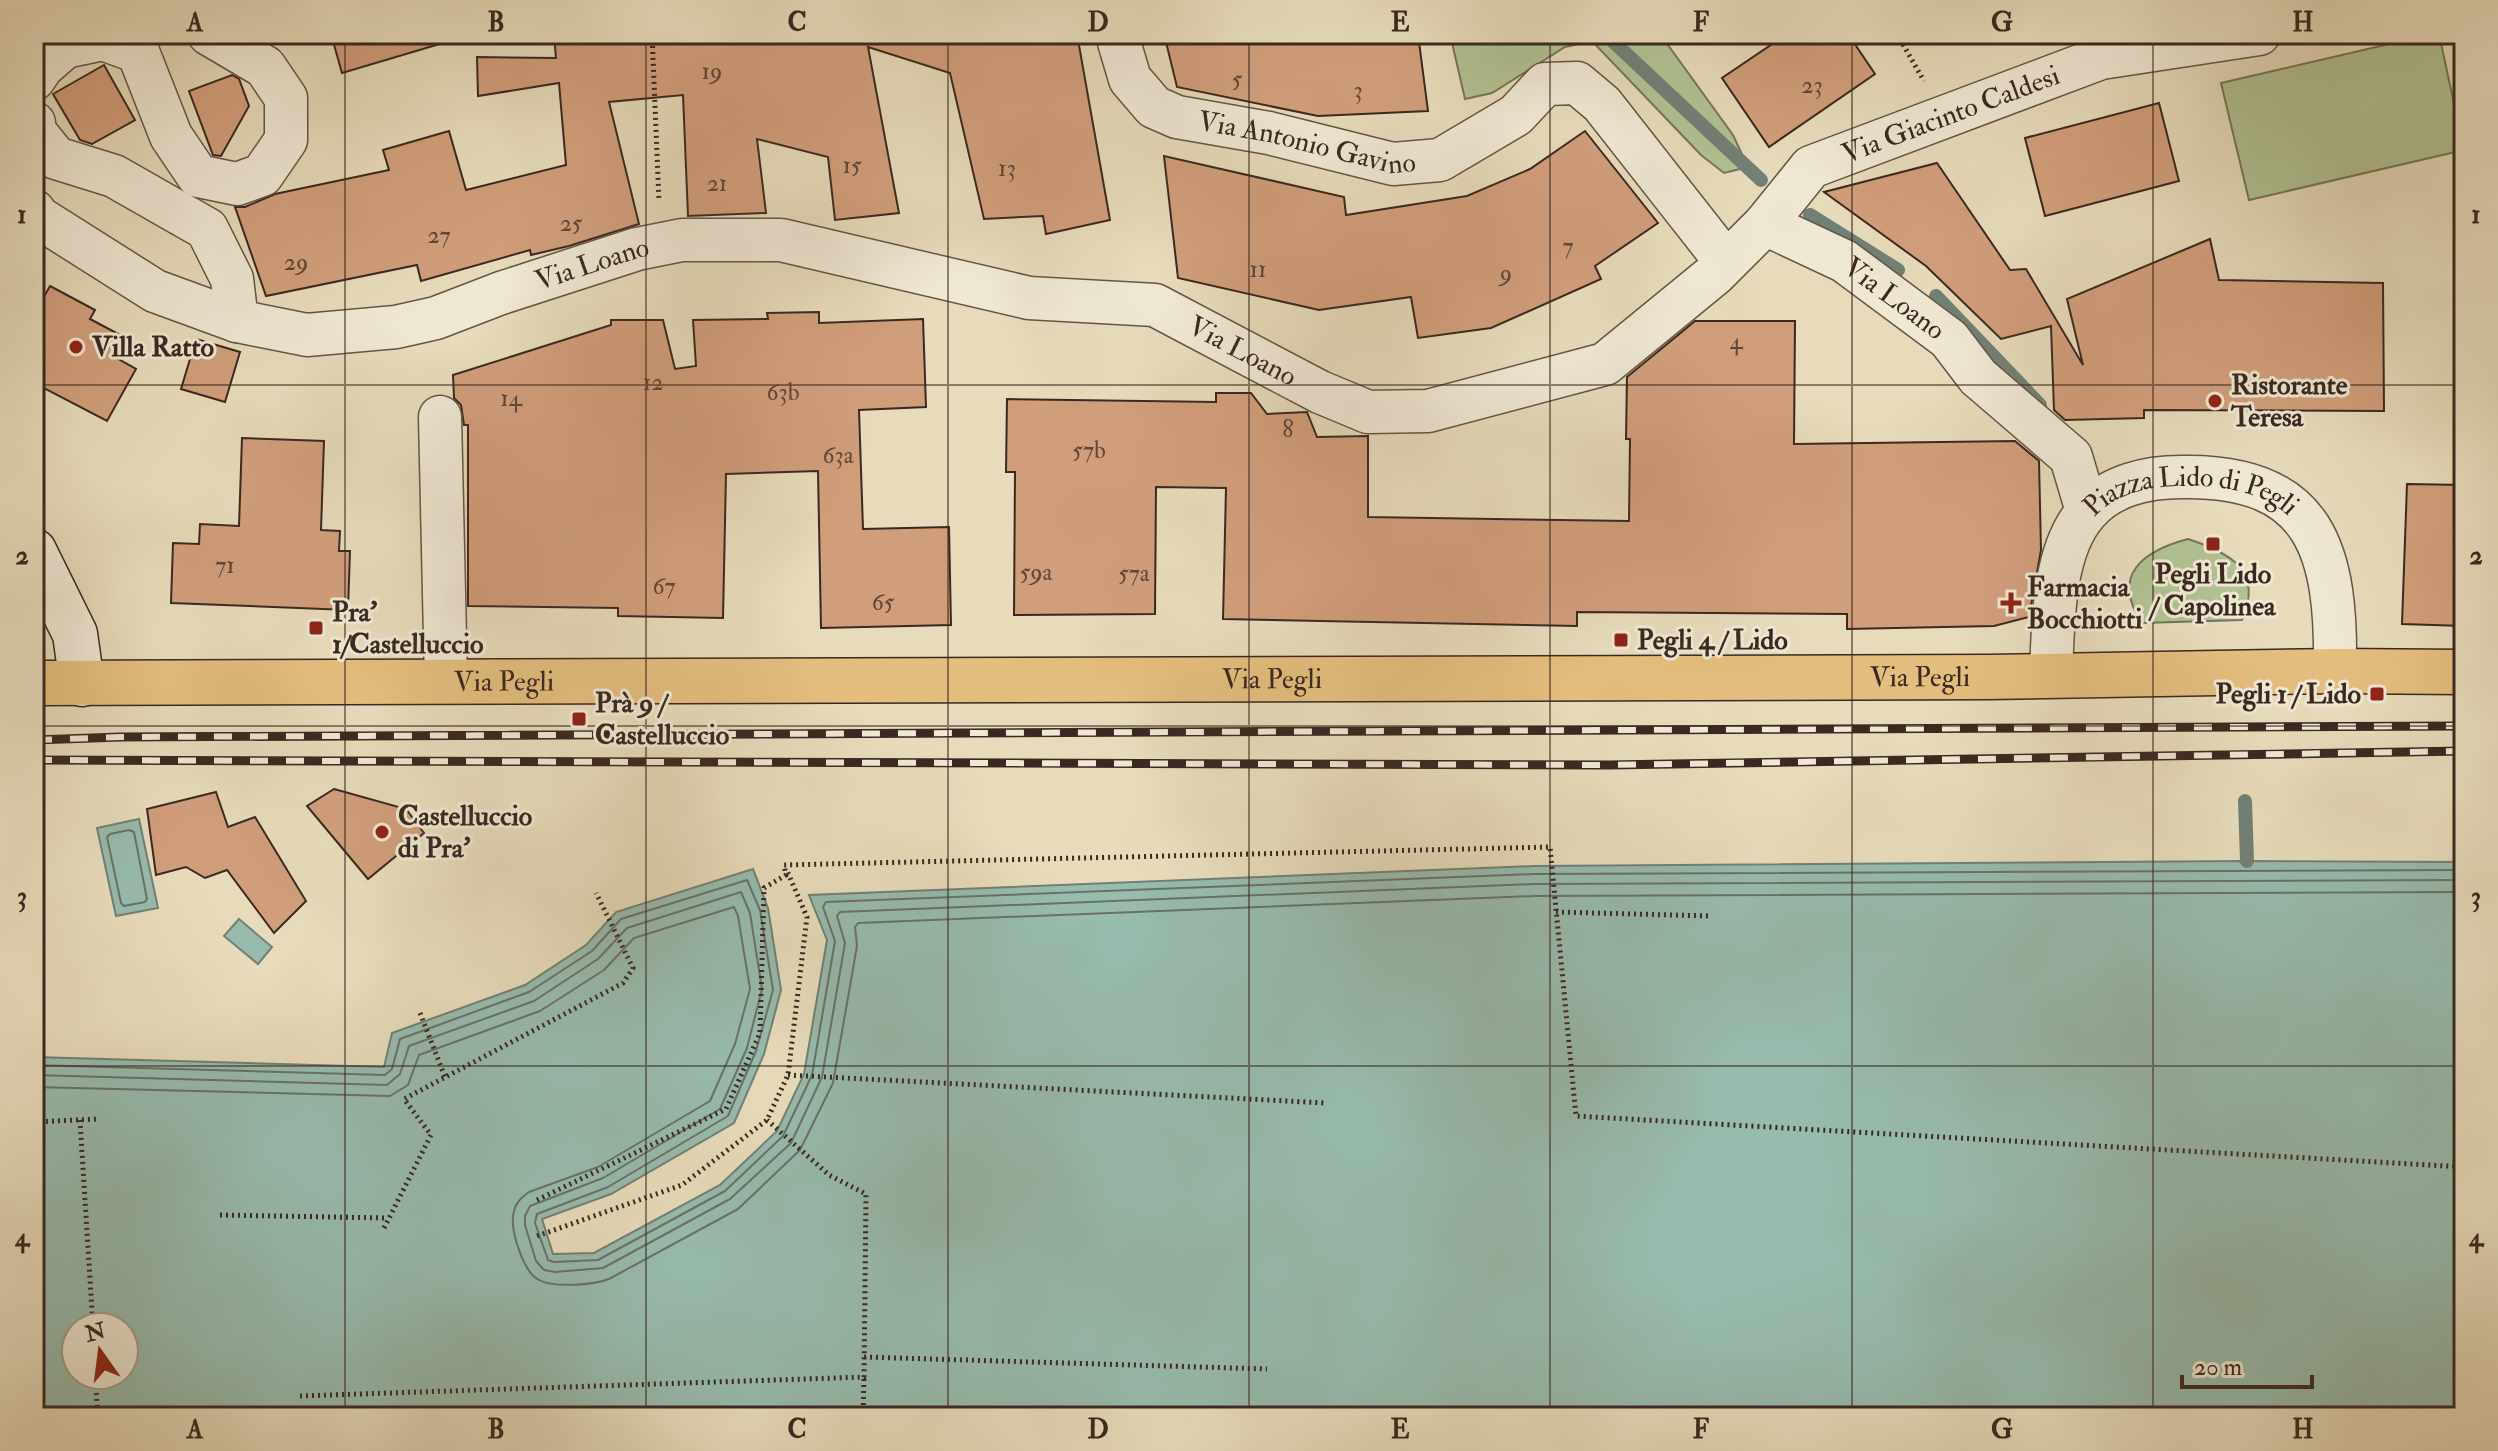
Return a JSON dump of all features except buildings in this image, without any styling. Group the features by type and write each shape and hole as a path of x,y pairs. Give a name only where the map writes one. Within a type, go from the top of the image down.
{"main road":[{"name":"Via Pegli","path":"34,683 2464,672"}],"street":[{"path":"34,79 42,67 65,47 103,39 138,52 171,136 198,176 237,184 262,175 286,140 286,98 265,67 209,34"},
{"name":"Via Antonio Gavino","path":"1122,34 1119,42 1130,79 1154,107 1177,117 1269,133 1393,164 1440,160 1516,115 1545,84 1577,83 1602,104 1726,262"},
{"name":"Via Giacinto Caldesi","path":"1765,224 1811,167 2101,58 2259,34"},
{"path":"34,123 35,132 56,158 114,176 207,229 232,279 237,321"},
{"name":"Via Loano","path":"34,211 38,217 155,291 237,321 307,335 396,327 436,318 531,283 661,244 682,240 781,240 1029,298 1155,305 1320,392 1368,412 1428,411 1605,364 1726,262 1765,224 1844,261 1949,339 1978,377 2071,457 2087,511"},
{"path":"440,417 446,682"},
{"name":"Piazza Lido di Pegli","path":"2051,676 2058,582 2068,543 2087,511 2119,488 2161,477 2203,476 2240,481 2275,494 2300,513 2316,540 2328,573 2336,622 2335,671"},
{"path":"34,551 75,634 82,684"}],"path":[{"path":"652,34 661,244"},
{"path":"784,865 1550,847 1576,1116 2464,1167"},
{"path":"537,1236 682,1185 767,1120 788,1075 807,917 784,865"},
{"path":"537,1200 726,1109 760,1033 764,888 786,875 784,865"},
{"path":"384,1228 431,1135 404,1099 623,983 633,968 596,893"},
{"path":"1556,912 1711,916"},
{"path":"420,1013 445,1077"},
{"path":"788,1075 1325,1103"},
{"path":"34,1122 97,1119"},
{"path":"80,1120 92,1311"},
{"path":"767,1120 829,1175 866,1194 863,1417"},
{"path":"220,1215 388,1218"},
{"path":"864,1357 1267,1369"},
{"path":"300,1396 864,1377"},
{"path":"96,1391 98,1417"}],"shaded area":[{"path":"1450,34 1660,34 1733,135 1748,167 1724,173 1701,155 1592,41 1565,47 1492,93 1465,99"},
{"path":"2439,34 2464,150 2249,200 2221,83"},
{"path":"2188,539 2229,558 2246,576 2248,603 2242,620 2142,623 2129,591 2136,568 2157,550"}],"water":[{"path":"139,819 158,908 116,916 97,828"},
{"path":"2464,862 2464,1417 34,1417 34,1057 384,1067 392,1033 525,985 586,945 616,912 753,869 768,908 781,990 764,1054 734,1123 611,1194 542,1219 553,1254 594,1253 720,1185 777,1131 804,1074 827,940 809,895 1535,866"},
{"path":"239,919 272,947 258,964 224,936"}],"waterway":[{"path":"1605,34 1761,180"},
{"path":"1810,215 1898,270"},
{"path":"1936,296 2040,405"},
{"path":"2245,801 2247,861"}],"railway":[{"path":"34,740 121,737 2464,726"},
{"path":"34,760 1609,765 2464,751"}],"place":[{"name":"Villa Ratto","path":"76,347"},
{"name":"Ristorante Teresa","path":"2215,401"},
{"name":"Pegli Lido / Capolinea","path":"2213,544"},
{"name":"Farmacia Bocchiotti","path":"2011,603"},
{"name":"Pra' 1/Castelluccio","path":"316,628"},
{"name":"Pegli 4 / Lido","path":"1621,640"},
{"name":"Pegli 1 / Lido","path":"2377,694"},
{"name":"Prà 9 / Castelluccio","path":"579,719"},
{"name":"Castelluccio di Pra'","path":"382,832"}]}
